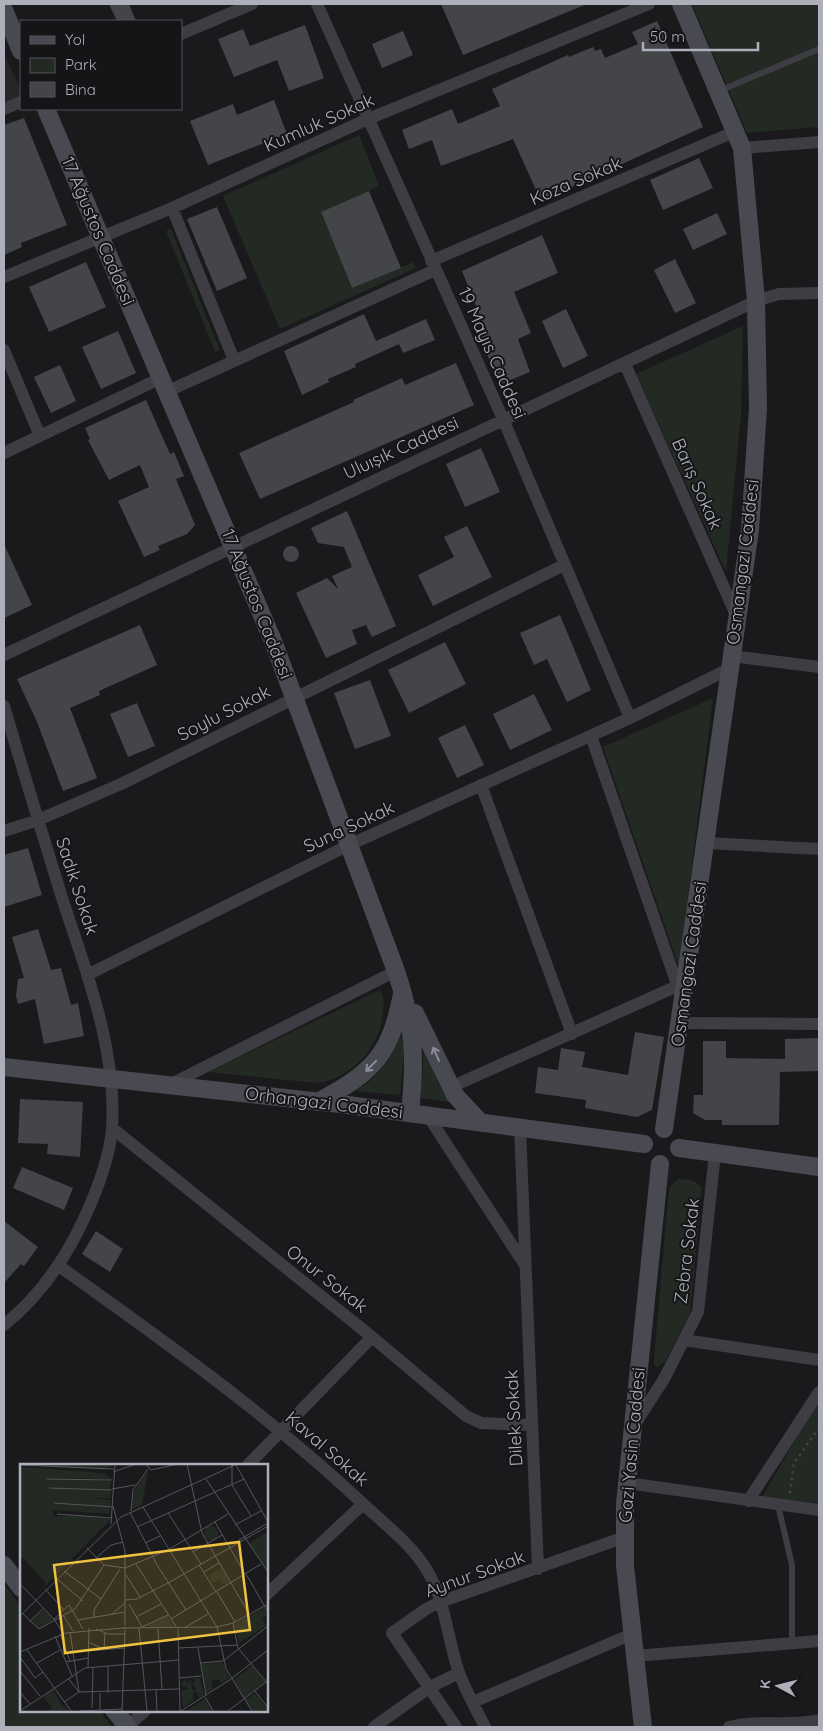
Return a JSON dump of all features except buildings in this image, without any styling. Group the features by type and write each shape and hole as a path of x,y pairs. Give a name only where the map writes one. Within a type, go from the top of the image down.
{"street":[{"path":"182,34 252,4"},
{"name":"19 Mayıs Caddesi","path":"317,4 503,419 630,718"},
{"name":"Kumluk Sokak","path":"4,277 172,208 368,119 649,4"},
{"name":"Osmangazi Caddesi","path":"664,1129 681,1023 682,984 706,843 737,617 754,485 758,408 756,301 742,148 681,4"},
{"path":"4,10 20,49"},
{"path":"4,34 20,61"},
{"path":"4,109 20,102"},
{"name":"17 Ağustos Caddesi","path":"46,110 234,546 295,697 396,971 403,991 414,1046 410,1114"},
{"name":"Koza Sokak","path":"164,385 234,360 433,266 734,132"},
{"path":"742,148 819,142"},
{"path":"172,208 234,360"},
{"name":"Uluışık Caddesi","path":"4,655 756,301 779,294 819,293"},
{"path":"4,350 40,436"},
{"name":"Barış Sokak","path":"625,364 737,617"},
{"path":"4,454 40,436 164,385"},
{"name":"Soylu Sokak","path":"4,831 38,820 121,784 564,565"},
{"path":"730,663 819,667"},
{"name":"Suna Sokak","path":"87,975 350,845 630,718 730,663"},
{"name":"Sadık Sokak","path":"4,706 87,975 107,1049 112,1078 112,1128 108,1151 96,1190 75,1238 59,1266 19,1312 4,1325"},
{"path":"451,1087 682,984 591,736"},
{"path":"481,785 572,1034"},
{"path":"706,843 819,849"},
{"path":"170,1085 396,971"},
{"path":"403,991 451,1087 482,1123"},
{"path":"318,1102 349,1085 380,1057 396,1023 403,991"},
{"path":"681,1023 819,1024"},
{"name":"Orhangazi Caddesi","path":"4,1067 318,1102 644,1144"},
{"path":"428,1116 525,1265"},
{"name":"Onur Sokak","path":"112,1128 473,1420 489,1424 532,1425"},
{"name":"Dilek Sokak","path":"520,1128 538,1570"},
{"path":"664,1129 677,1137 679,1148 675,1158 665,1164 660,1164 646,1155 644,1144 650,1133 664,1129"},
{"path":"679,1148 819,1167"},
{"name":"Zebra Sokak","path":"633,1426 664,1379 698,1312 715,1153"},
{"name":"Gazi Yasin Caddesi","path":"643,1727 634,1656 625,1537 627,1483 660,1164"},
{"name":"Kaval Sokak","path":"59,1266 170,1345 282,1431 363,1504 422,1562 434,1583 459,1674 485,1727"},
{"path":"249,1464 372,1337"},
{"path":"684,1340 819,1360"},
{"path":"748,1501 819,1392"},
{"path":"627,1483 748,1501 784,1503 819,1510"},
{"path":"268,1594 363,1504"},
{"name":"Aynur Sokak","path":"456,1727 392,1634 418,1614 440,1602 538,1570 625,1537"},
{"path":"4,1565 20,1587"},
{"path":"473,1702 632,1634"},
{"path":"634,1656 819,1641"},
{"path":"374,1727 430,1687 459,1674"},
{"path":"115,1711 127,1727 145,1711"},
{"path":"729,1727 748,1722 798,1723 819,1720"}],"lane":[{"path":"717,91 819,49"},
{"path":"784,1503 792,1565 792,1643"}],"path":[{"path":"784,1503 794,1463 819,1428"}],"shaded area":[{"path":"4,54 20,88 20,96 4,103"}],"green space":[{"path":"692,4 819,4 819,127 747,133"},
{"path":"359,135 379,186 321,213 352,288 414,262 416,268 280,329 223,196"},
{"path":"171,229 220,350 215,352 166,231"},
{"path":"743,326 741,414 726,572 636,374"},
{"path":"713,698 679,967 603,747"},
{"path":"380,990 384,1006 381,1025 376,1037 362,1059 342,1075 317,1083 208,1072"},
{"path":"400,1031 404,1048 400,1095 355,1091 371,1080 384,1066 393,1050"},
{"path":"424,1045 438,1083 449,1102 421,1098"},
{"path":"678,1179 694,1181 702,1188 690,1313 665,1362 657,1367 654,1365 654,1359 669,1188"},
{"path":"819,1399 819,1503 762,1497"},
{"path":"4,1584 20,1606 20,1711 100,1711 112,1727 4,1727"}]}
